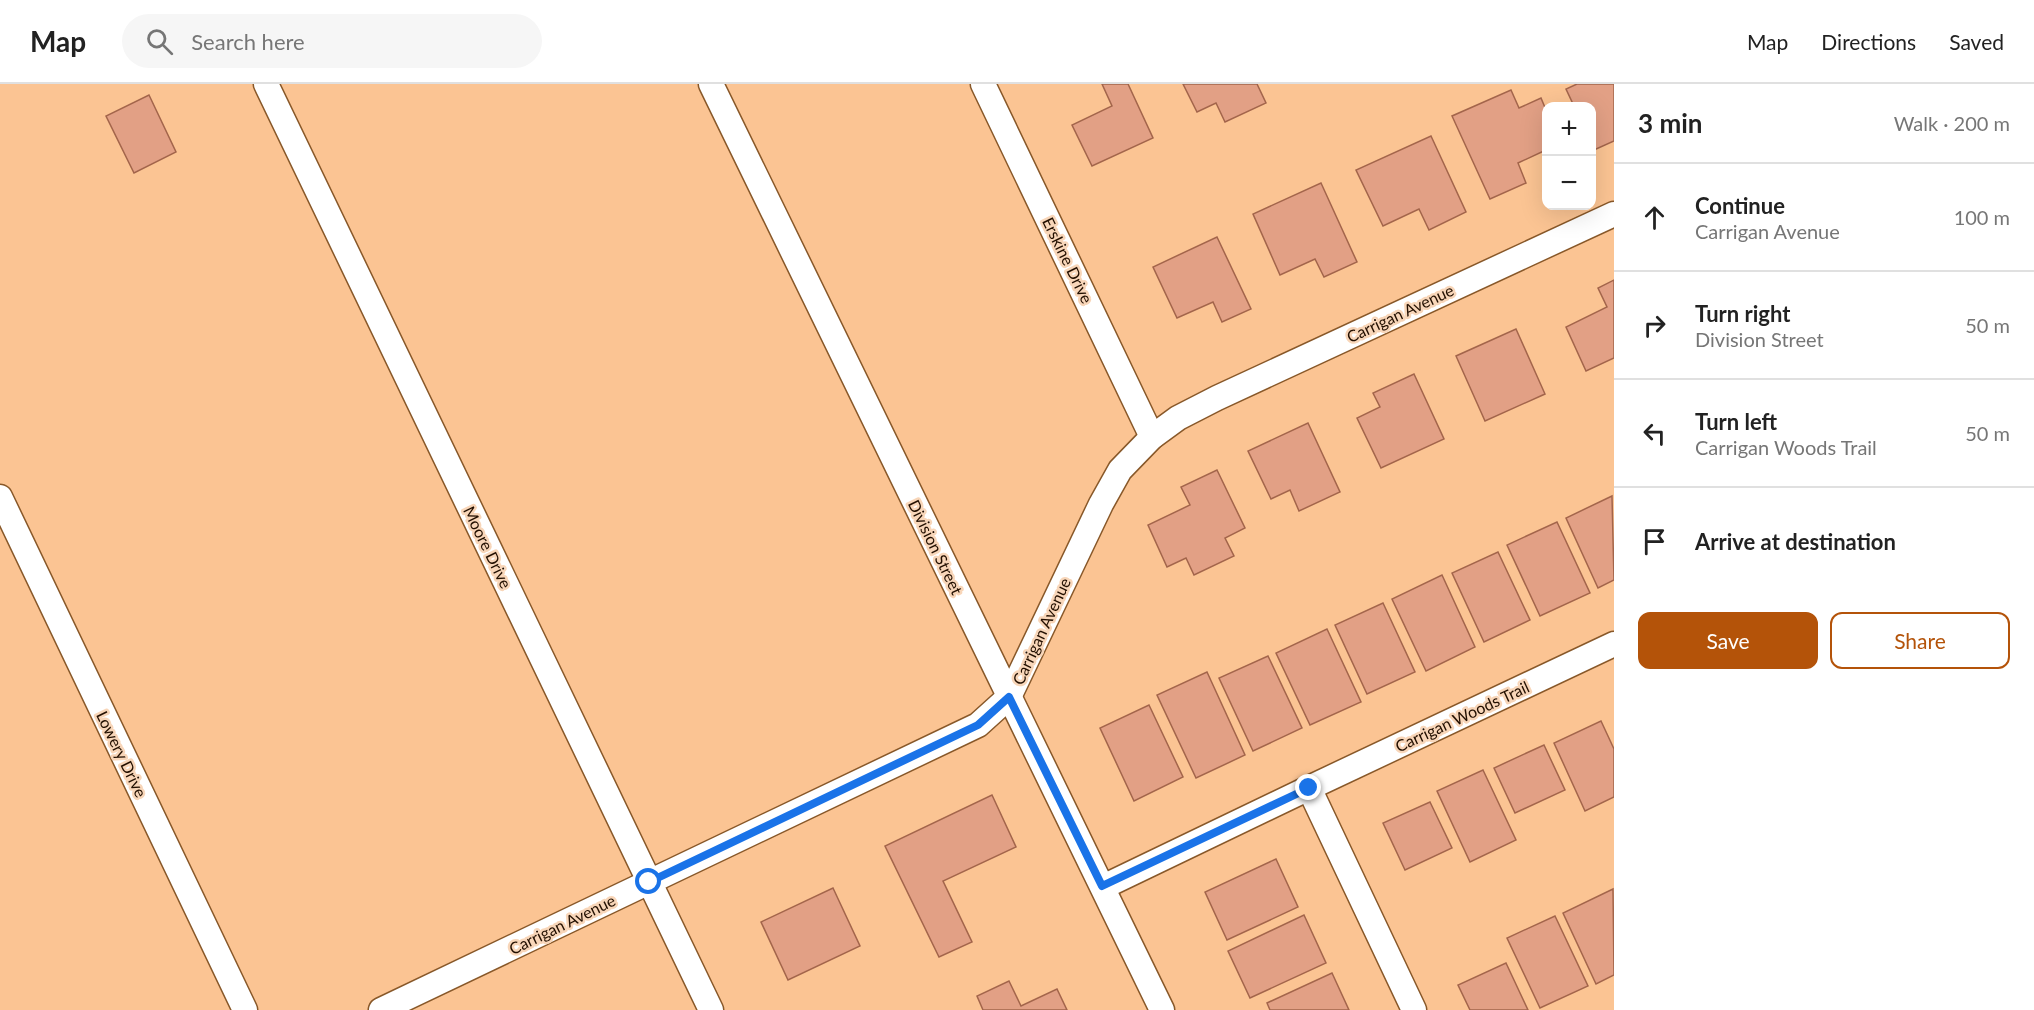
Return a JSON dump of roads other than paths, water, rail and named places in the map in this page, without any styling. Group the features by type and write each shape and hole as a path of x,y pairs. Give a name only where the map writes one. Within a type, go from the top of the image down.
{"street":[{"name":"Moore Drive","path":"266,84 711,1010"},
{"name":"Division Street","path":"711,84 1162,1010"},
{"name":"Erskine Drive","path":"983,84 1152,437"},
{"name":"Carrigan Avenue","path":"381,1010 978,725 1009,697 1110,487 1120,470 1152,437 1178,418 1216,398 1614,214"},
{"name":"Lowery Drive","path":"0,497 245,1010"},
{"name":"Carrigan Woods Trail","path":"1102,886 1614,644"},
{"path":"1309,788 1414,1010"}]}
